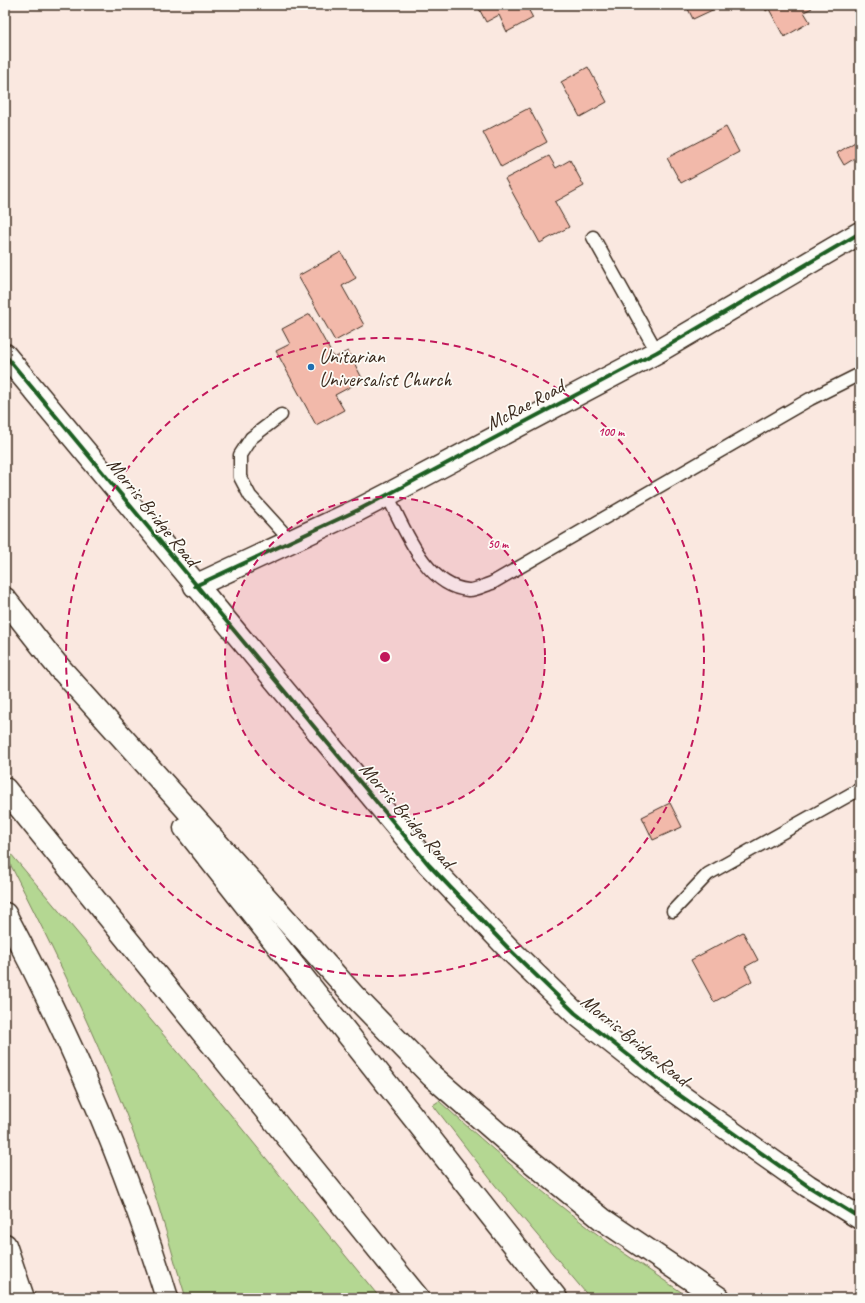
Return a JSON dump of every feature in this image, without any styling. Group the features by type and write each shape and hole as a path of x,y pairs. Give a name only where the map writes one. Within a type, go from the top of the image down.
{"main road":[{"name":"McRae Road","path":"195,586 387,495 657,352 860,233"},
{"name":"Morris Bridge Road","path":"5,355 195,586 429,865 509,949 575,1013 675,1092 808,1186 860,1218"},
{"path":"5,599 556,1298"},
{"path":"50,657 355,997 432,1076 517,1150 602,1219 719,1298"},
{"path":"5,789 418,1298"},
{"path":"5,914 66,1035 104,1123 136,1208 167,1298"},
{"path":"5,1245 23,1298"}],"lane":[{"path":"594,237 657,352"},
{"path":"387,495 424,563 447,584 470,590 492,583 810,399 860,374"},
{"path":"281,415 251,438 240,455 240,477 250,496 291,541"},
{"path":"673,911 708,874 860,789"}],"green space":[{"path":"5,847 226,1109 380,1298 186,1298 151,1184 115,1087 81,1008 5,854"},
{"path":"439,1101 502,1157 567,1211 612,1245 690,1298 590,1298 495,1185 433,1105"}],"building":[{"path":"477,5 526,5 533,18 507,32 499,15 486,22"},
{"path":"686,5 723,5 693,19"},
{"path":"769,5 811,5 812,8 804,12 810,22 784,37 769,9 766,11 765,7"},
{"path":"588,67 607,102 580,117 561,82"},
{"path":"529,108 547,142 501,167 483,132"},
{"path":"726,127 739,152 681,183 667,158"},
{"path":"860,139 860,155 844,165 837,153"},
{"path":"549,156 556,168 570,160 584,186 555,202 569,227 540,243 505,179"},
{"path":"341,252 356,278 342,286 364,325 335,341 298,276"},
{"path":"310,314 334,358 348,351 363,380 335,395 344,410 316,425 276,351 290,344 282,329"},
{"path":"670,803 682,827 653,840 642,817"},
{"path":"743,932 758,960 745,967 752,981 714,1002 691,960"}],"cycle path":[{"path":"195,586 358,510 657,352 860,233"},
{"path":"5,355 429,865 509,949 575,1013 675,1092 808,1186 860,1218"}],"place":[{"name":"Unitarian Universalist Church","path":"311,367"}]}
